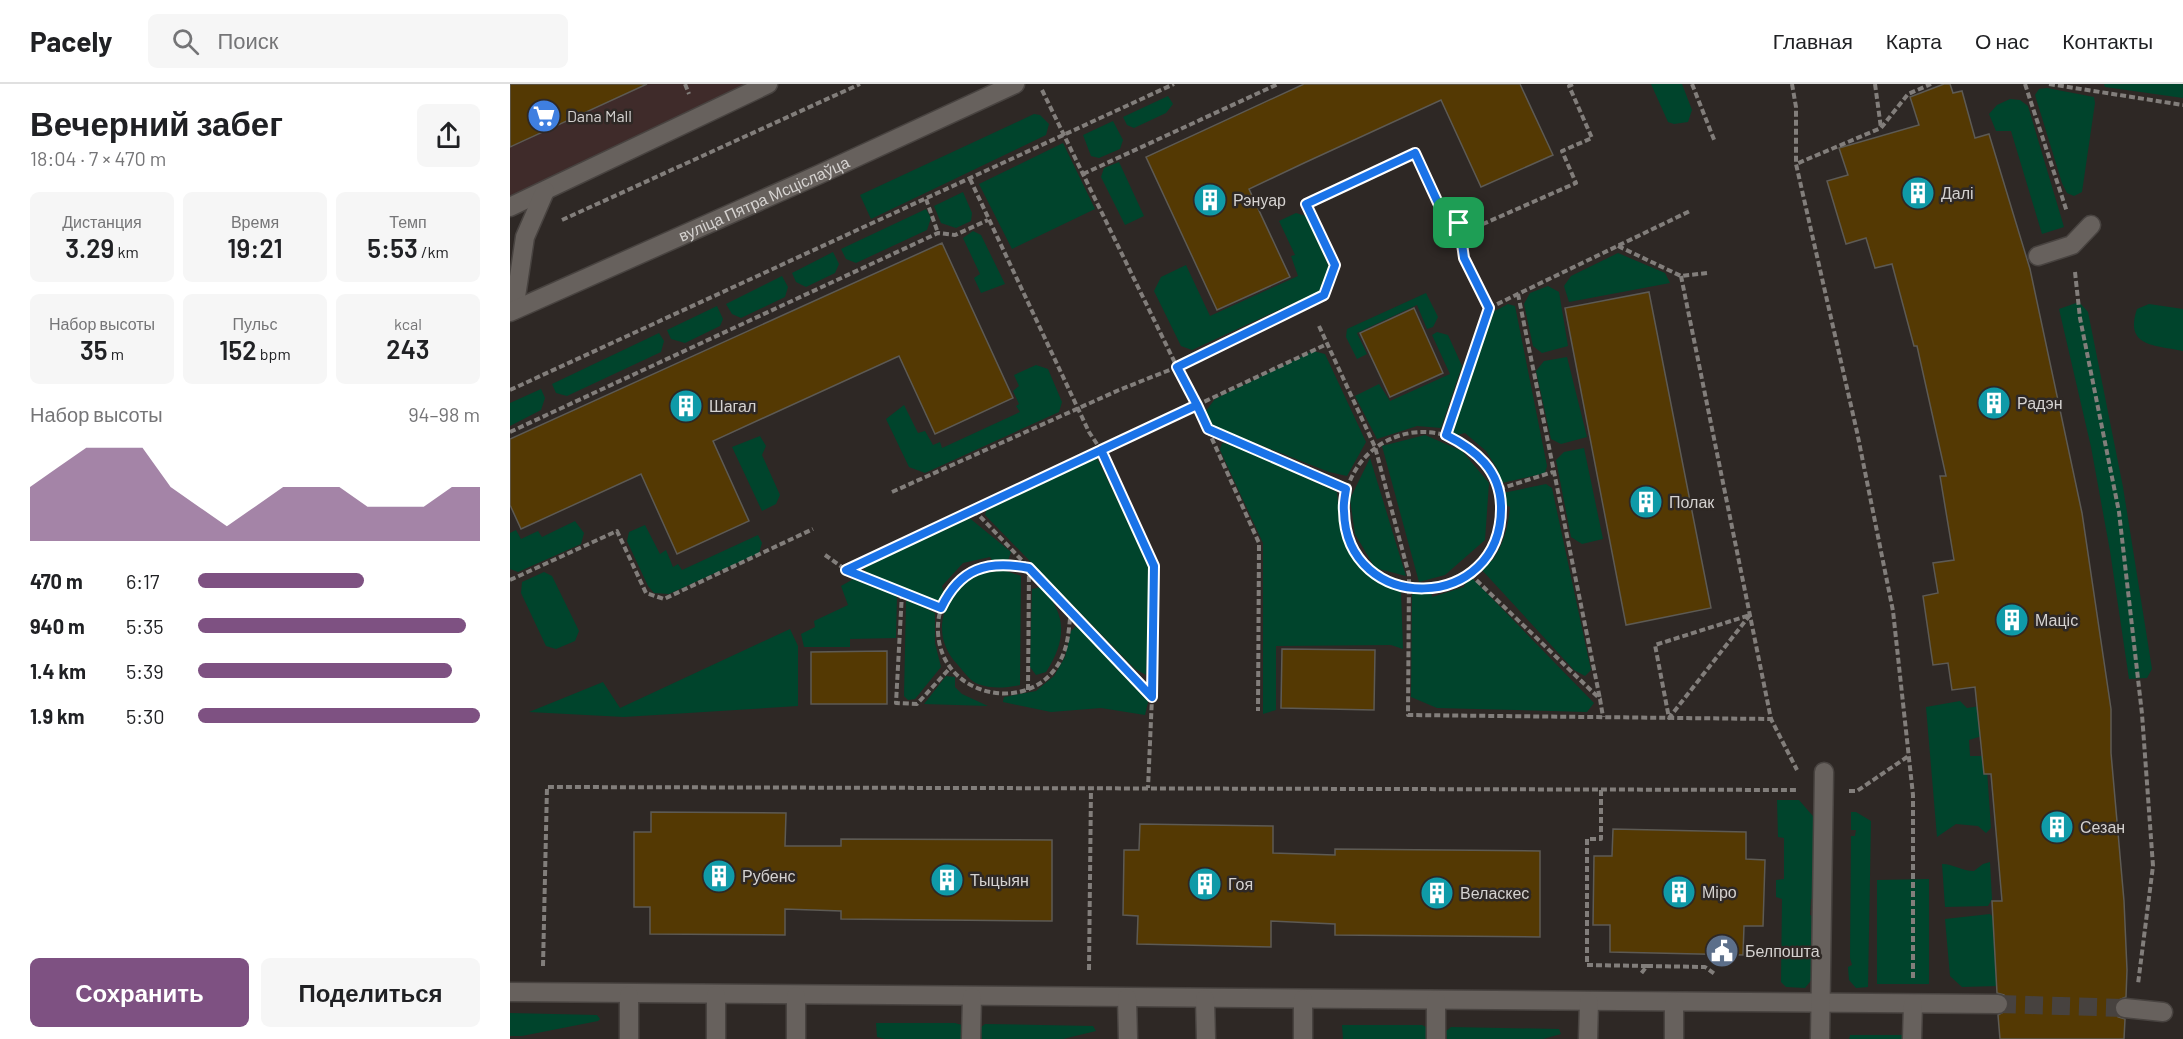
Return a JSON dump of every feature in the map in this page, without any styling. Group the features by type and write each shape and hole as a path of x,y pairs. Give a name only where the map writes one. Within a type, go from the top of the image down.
{"street":[{"path":"510,207 768,84"},
{"name":"вуліца Пятра Мсціслаўца","path":"512,311 1015,84"},
{"path":"512,311 525,237 545,191"},
{"path":"2038,256 2072,245 2091,225"},
{"path":"1820,1039 1824,781"},
{"path":"510,992 629,995 1998,1004"},
{"path":"629,995 629,1039"},
{"path":"716,995 716,1039"},
{"path":"796,996 796,1039"},
{"path":"971,1039 972,997"},
{"path":"1127,998 1128,1039"},
{"path":"1205,999 1206,1039"},
{"path":"1303,999 1303,1039"},
{"path":"1436,1000 1436,1039"},
{"path":"1588,1039 1589,1002"},
{"path":"1674,1002 1674,1039"},
{"path":"1912,1039 1913,1004"},
{"path":"2131,1008 2163,1012"}],"path":[{"path":"525,237 860,84"},
{"path":"1039,84 1197,405 1259,543 1258,711"},
{"path":"510,390 1174,84"},
{"path":"1083,174 1278,84"},
{"path":"891,492 1078,408 1177,367 1324,295 1335,265 1306,204 1415,153 1445,218 1459,222 1484,224 1576,183 1562,151 1592,138 1569,86 1573,84"},
{"path":"1692,84 1715,142"},
{"path":"1792,84 1796,107 1796,164 1857,432 1890,600 1913,795 1913,1004"},
{"path":"1875,84 1881,129"},
{"path":"1796,164 1881,129 1908,94 1931,84"},
{"path":"2025,84 2070,221 2080,318 2119,512 2142,714 2153,866 2131,1008"},
{"path":"2049,84 2183,105"},
{"path":"2097,84 2100,92"},
{"path":"970,179 1089,432 1101,450 1154,566 1148,788"},
{"path":"926,199 938,233"},
{"path":"1489,308 1690,211"},
{"path":"510,432 938,233 955,235 988,220"},
{"path":"1446,435 1489,308 1464,258 1459,222"},
{"path":"1617,246 1681,276 1707,273"},
{"path":"1681,276 1771,719 1798,772"},
{"path":"1518,294 1603,717"},
{"path":"1318,326 1375,447 1409,575 1408,715 1771,719"},
{"path":"846,570 1327,344"},
{"path":"1208,429 1346,489"},
{"path":"1429,432 1446,435 1468,446 1484,461 1498,489 1501,520 1496,540 1485,558 1470,574 1441,588 1409,589 1388,582 1370,570 1356,553 1346,533 1343,511 1346,489 1356,468 1375,447 1408,433 1429,432"},
{"path":"1498,489 1553,472"},
{"path":"974,510 1152,697"},
{"path":"510,580 617,531 646,593 664,599 813,529"},
{"path":"825,555 846,570 941,608"},
{"path":"1029,568 1010,564 990,565 974,570 948,593 941,608 938,639 941,651 950,668 964,682 980,690 1006,694 1028,690 1045,679 1055,668 1064,652 1071,611"},
{"path":"1028,690 1029,568"},
{"path":"1470,574 1600,699"},
{"path":"902,593 896,703 917,704 950,668"},
{"path":"1669,718 1655,645 1750,615"},
{"path":"1669,718 1750,615"},
{"path":"543,993 547,787 1600,790 1824,781 1857,790 1910,755"},
{"path":"1089,998 1091,788"},
{"path":"1600,790 1600,839 1587,839 1587,965 1647,966 1636,979"}],"shaded area":[{"path":"510,84 779,84 510,209"}],"green space":[{"path":"1651,84 1682,84 1692,110 1688,122 1674,124 1668,122"},
{"path":"2104,84 2183,84 2183,98 2105,87"},
{"path":"2047,88 2094,97 2082,192 2074,196 2067,193 2062,183 2035,95 2039,89"},
{"path":"1168,96 1173,104 1166,113 1134,128 1127,125 1123,117"},
{"path":"2010,99 2020,100 2028,106 2064,227 2042,234 2011,131 1996,131 1989,114 1997,105"},
{"path":"1034,114 1040,115 1049,124 1046,135 871,219 860,195"},
{"path":"1113,121 1123,140 1120,149 1099,158 1091,156 1083,135"},
{"path":"1063,143 1095,209 1012,249 979,184"},
{"path":"1119,162 1144,216 1125,225 1101,177 1104,168"},
{"path":"963,192 972,213 971,221 956,228 941,223 934,206"},
{"path":"926,209 931,218 927,230 856,263 846,259 841,249"},
{"path":"1296,213 1306,216 1330,269 1322,290 1192,350 1181,346 1154,291 1161,277 1186,265 1210,316 1298,276 1291,256 1295,255 1279,221"},
{"path":"973,231 981,235 1005,284 981,293 974,278 980,274 963,238"},
{"path":"833,252 839,264 835,273 806,287 796,282 792,273"},
{"path":"1618,253 1665,273 1670,283 1569,302 1564,286 1571,276"},
{"path":"782,276 788,287 785,297 741,318 732,314 726,304"},
{"path":"1548,286 1559,292 1568,346 1542,353 1533,346 1524,304 1530,293"},
{"path":"1426,293 1438,317 1433,327 1427,329 1417,305 1357,333 1367,354 1357,359 1346,337 1347,329"},
{"path":"2079,302 2088,312 2123,487 2152,669 2147,678 2129,679 2110,551 2091,447 2059,309"},
{"path":"1508,304 1515,306 1547,466 1545,473 1502,483 1497,482 1495,476 1498,470 1486,451 1465,433 1453,436 1451,431 1489,314"},
{"path":"2149,304 2183,309 2183,351 2153,345 2138,337 2134,321 2137,309"},
{"path":"717,306 723,319 720,326 685,343 671,339 667,330"},
{"path":"1437,332 1448,335 1462,366 1441,428 1417,426 1377,439 1355,396 1379,384 1390,401 1450,374 1432,335"},
{"path":"659,333 664,341 661,352 567,396 556,393 552,384"},
{"path":"1313,351 1325,354 1366,442 1347,476 1329,472 1210,425 1205,412 1215,399"},
{"path":"1567,357 1587,437 1561,444 1551,439 1536,371 1544,361"},
{"path":"1036,365 1048,369 1062,402 1059,412 925,473 909,467 886,419 904,405 918,433 925,431 933,445 940,442 942,448 1020,412 1016,406 1019,404 1013,391 1019,386 1014,375"},
{"path":"541,389 545,398 541,410 510,426 510,403"},
{"path":"1425,435 1462,451 1489,483 1485,540 1445,575 1419,582 1382,446"},
{"path":"760,436 766,446 762,455 780,495 776,504 762,511 732,447"},
{"path":"1222,443 1230,444 1337,492 1340,525 1358,564 1401,592 1403,649 1391,645 1276,646 1276,710 1263,714 1263,543 1220,450"},
{"path":"1584,448 1603,539 1582,544 1571,537 1556,460 1564,452"},
{"path":"1097,458 1150,568 1146,675 1135,669 985,515 987,508"},
{"path":"1370,458 1406,576 1375,568 1355,534 1350,499"},
{"path":"1546,484 1552,488 1591,670 1585,676 1574,670 1481,569 1487,560 1492,561 1505,535 1510,507 1502,503 1503,493"},
{"path":"967,516 1011,552 1007,563 993,562 990,557 963,563 942,586 945,597 939,603 866,572 863,566"},
{"path":"575,521 584,533 581,544 518,572 510,569 510,533 516,530 521,539 538,531 542,537"},
{"path":"645,525 660,554 666,550 673,567 678,564 682,570 758,535 762,543 759,553 669,594 654,593 648,586 627,541 629,532"},
{"path":"1003,570 1021,576 1020,685 983,686 970,679 949,653 942,629 943,616 955,594 964,584 979,575"},
{"path":"544,572 552,576 579,631 575,641 556,649 546,646 521,593 522,582"},
{"path":"857,577 897,595 896,638 850,639 850,647 804,647 801,634 815,627 814,621 848,605 841,586"},
{"path":"1467,578 1472,578 1594,703 1587,712 1437,708 1411,697 1412,593 1424,589 1431,591 1432,597 1464,587"},
{"path":"1041,587 1056,608 1061,628 1053,661 1046,672 1036,675 1030,667 1032,589"},
{"path":"909,600 935,613 935,643 941,667 915,699 908,700 904,696 906,601"},
{"path":"1077,625 1149,698 1145,715 1101,708 1051,712 1003,702 1004,697 1036,691 1054,676 1065,657 1071,631"},
{"path":"790,629 798,646 798,706 624,717 529,712 603,682 620,708"},
{"path":"946,676 955,677 955,687 962,694 988,706 924,704"},
{"path":"1960,701 1967,708 1980,706 1982,736 1969,740 1970,756 1986,756 1991,828 1986,833 1978,826 1956,824 1937,837 1926,707"},
{"path":"1777,800 1799,800 1818,822 1816,899 1811,899 1810,915 1815,917 1814,977 1805,988 1786,987 1781,982 1782,899 1776,897 1776,880 1784,879 1784,838 1778,837"},
{"path":"1851,812 1856,812 1871,821 1868,987 1856,988 1849,980 1848,967 1852,965 1850,958 1851,836 1855,836 1856,830 1851,830"},
{"path":"1990,862 1992,899 1988,906 1945,907 1942,864 1974,871"},
{"path":"1929,879 1929,984 1877,984 1877,880"},
{"path":"1990,914 2002,926 1998,986 1962,987 1950,976 1945,919"},
{"path":"510,1013 597,1015 600,1019 522,1036 510,1036"},
{"path":"876,1023 955,1023 962,1025 961,1039 885,1039 877,1037"},
{"path":"985,1024 1093,1026 1096,1031 1063,1039 982,1039 980,1028"},
{"path":"1342,1025 1422,1025 1428,1028 1427,1039 1343,1039"},
{"path":"1451,1027 1559,1029 1561,1034 1543,1039 1447,1039 1446,1031"},
{"path":"1850,1035 1920,1035 1921,1039 1849,1039"}],"building":[{"name":"Dana Mall","path":"510,84 647,84 510,147"},
{"name":"Рэнуар","path":"1304,84 1520,84 1553,155 1481,187 1441,100 1304,163 1249,189 1290,277 1217,310 1146,157"},
{"path":"1944,84 1950,84 1953,93 1962,91 1975,138 1989,134 2030,269 2082,513 2111,709 2111,753 2124,901 2127,970 2126,997 2116,1001 2114,1007 2118,1017 2125,1019 2124,1039 2000,1039 1998,1015 2007,1010 2009,1004 2004,995 1997,993 1992,901 2002,901 1991,774 1984,774 1975,687 1952,690 1948,663 1933,665 1923,596 1938,593 1933,563 1954,560 1940,476 1946,476 1917,346 1914,346 1892,264 1875,268 1866,238 1846,244 1827,181 1848,175 1839,148 1919,125 1910,97"},
{"name":"Шагал","path":"942,243 1013,398 935,434 899,356 713,441 749,521 677,554 641,474 521,529 510,505 510,439"},
{"name":"Полак","path":"1649,292 1711,608 1626,625 1565,308"},
{"path":"1414,308 1443,373 1390,397 1360,333"},
{"path":"1282,649 1375,650 1374,710 1281,708"},
{"path":"887,651 887,704 811,704 811,652"},
{"path":"651,812 786,813 785,846 841,846 841,839 1052,840 1052,921 841,919 841,911 785,909 785,935 650,934 650,907 634,907 634,832 651,832"},
{"path":"1140,824 1273,826 1273,853 1335,855 1335,849 1540,851 1540,937 1335,935 1335,924 1271,921 1271,947 1137,944 1138,916 1123,915 1124,850 1139,850"},
{"name":"Міро","path":"1613,829 1746,832 1746,859 1765,860 1763,926 1744,926 1743,955 1610,952 1610,925 1593,925 1594,856 1612,856"}],"tunnel":[{"path":"1998,1004 2125,1008"}],"place":[{"name":"Dana Mall","path":"544,116"},
{"name":"Далі","path":"1918,193"},
{"name":"Рэнуар","path":"1210,200"},
{"name":"Радэн","path":"1994,403"},
{"name":"Шагал","path":"686,406"},
{"name":"Полак","path":"1646,502"},
{"name":"Маціс","path":"2012,620"},
{"name":"Сезан","path":"2057,827"},
{"name":"Рубенс","path":"719,876"},
{"name":"Тыцыян","path":"947,880"},
{"name":"Гоя","path":"1205,884"},
{"name":"Міро","path":"1679,892"},
{"name":"Веласкес","path":"1437,893"},
{"name":"Белпошта","path":"1722,951"}],"route":[{"path":"1459,223 1445,218 1415,153 1306,204 1335,265 1324,295 1177,367 1197,405 1139,432 846,570 941,608 948,593 974,570 990,565 1010,564 1029,568 1152,697 1154,566 1101,450 1197,405 1208,429 1346,489 1343,511 1346,533 1356,553 1370,570 1388,582 1409,589 1441,588 1456,582 1470,574 1485,558 1496,540 1501,520 1501,500 1498,489 1484,461 1468,446 1446,435 1489,308 1464,258 1459,223"}]}
